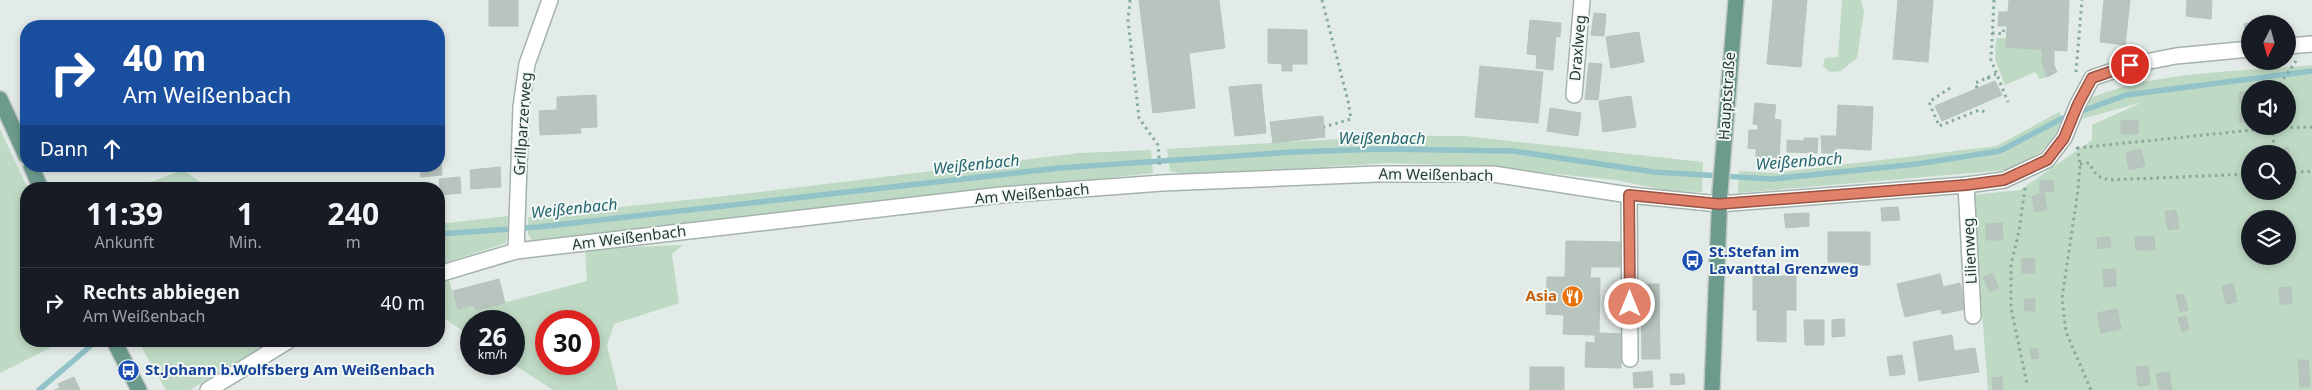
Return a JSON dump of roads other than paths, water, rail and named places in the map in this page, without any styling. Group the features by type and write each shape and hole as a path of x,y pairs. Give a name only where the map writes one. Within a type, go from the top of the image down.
{"main road":[{"name":"Hauptstraße","path":"1712,390 1722,165 1728,74 1736,0"},
{"path":"0,99 20,143"},
{"path":"117,347 140,390"}],"street":[{"name":"Grillparzerweg","path":"516,248 521,106 527,64 550,0"},
{"name":"Draxlweg","path":"1574,95 1582,0"},
{"path":"2296,45 2312,44"},
{"name":"Am Weißenbach","path":"445,272 516,248 992,196 1162,183 1377,174 1493,174 1629,195 1720,198 1966,185 2004,180 2047,160 2064,138 2078,104 2092,78 2130,65 2176,56 2241,50"},
{"name":"Lilienweg","path":"1966,185 1973,316"},
{"path":"1629,195 1630,359"},
{"path":"208,390 278,347"}],"waterway":[{"name":"Weißenbach","path":"445,234 538,227 1059,168 1293,152 1381,149 1513,151 1654,172 1772,179 1917,164 2000,151 2063,118 2126,95 2312,71"},
{"name":"Weißenbach","path":"39,390 89,347"}],"place":[{"name":"St.Stefan im Lavanttal Grenzweg","path":"1693,261"},
{"name":"Asia","path":"1573,296"},
{"name":"St.Johann b.Wolfsberg Am Weißenbach","path":"129,370"}]}
